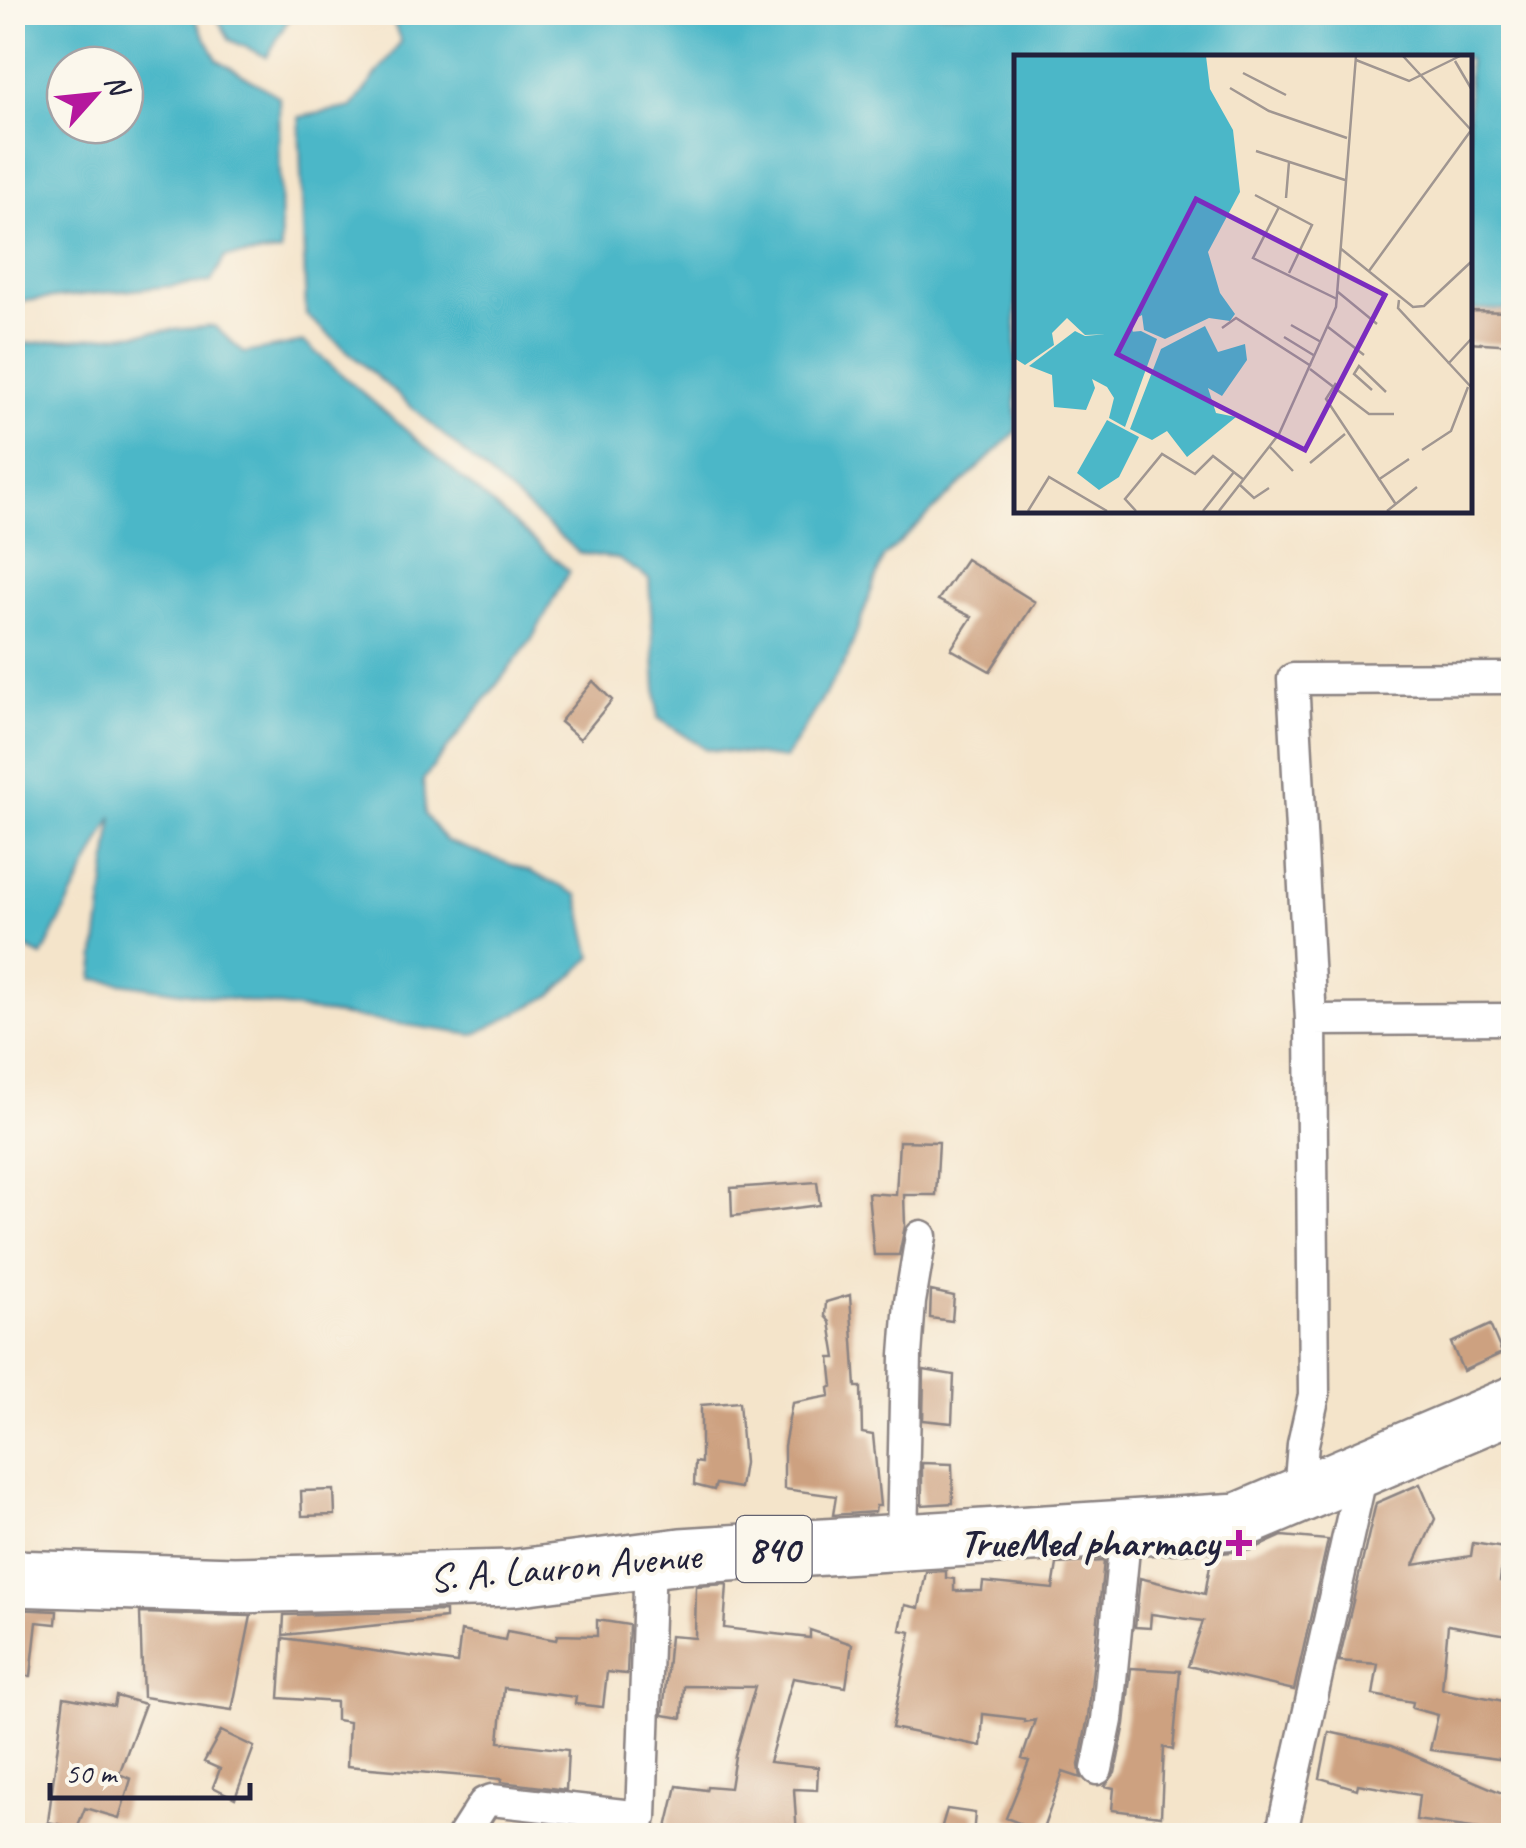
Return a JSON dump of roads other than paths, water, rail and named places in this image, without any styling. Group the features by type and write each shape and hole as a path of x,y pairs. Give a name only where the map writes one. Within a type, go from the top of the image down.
{"highway":[{"name":"S. A. Lauron Avenue","path":"12,1578 234,1585 512,1578 650,1560 1239,1521 1514,1404"}],"street":[{"path":"1298,1493 1314,1395 1311,1020 1293,678 1514,678"},
{"path":"1311,1020 1514,1019"},
{"path":"902,1542 906,1355 920,1236"},
{"path":"1281,1836 1362,1469"},
{"path":"1096,1770 1107,1720 1126,1529"},
{"path":"463,1836 484,1803 492,1800 638,1826 650,1560"}],"water":[{"path":"13,12 192,13 217,59 279,97 281,252 225,257 211,282 13,302"},
{"path":"214,13 292,13 267,57 230,40"},
{"path":"390,13 1513,13 1513,310 1471,309 1471,55 1014,55 1014,434 883,558 847,659 785,759 706,749 658,718 649,579 618,559 579,553 306,315 299,117 352,107 401,42"},
{"path":"214,326 244,353 304,342 569,571 532,639 423,780 425,815 446,841 529,871 578,895 592,957 554,994 474,1035 93,979 113,816 42,956 13,942 13,345"}],"place":[{"name":"TrueMed pharmacy","path":"1239,1543"}]}
